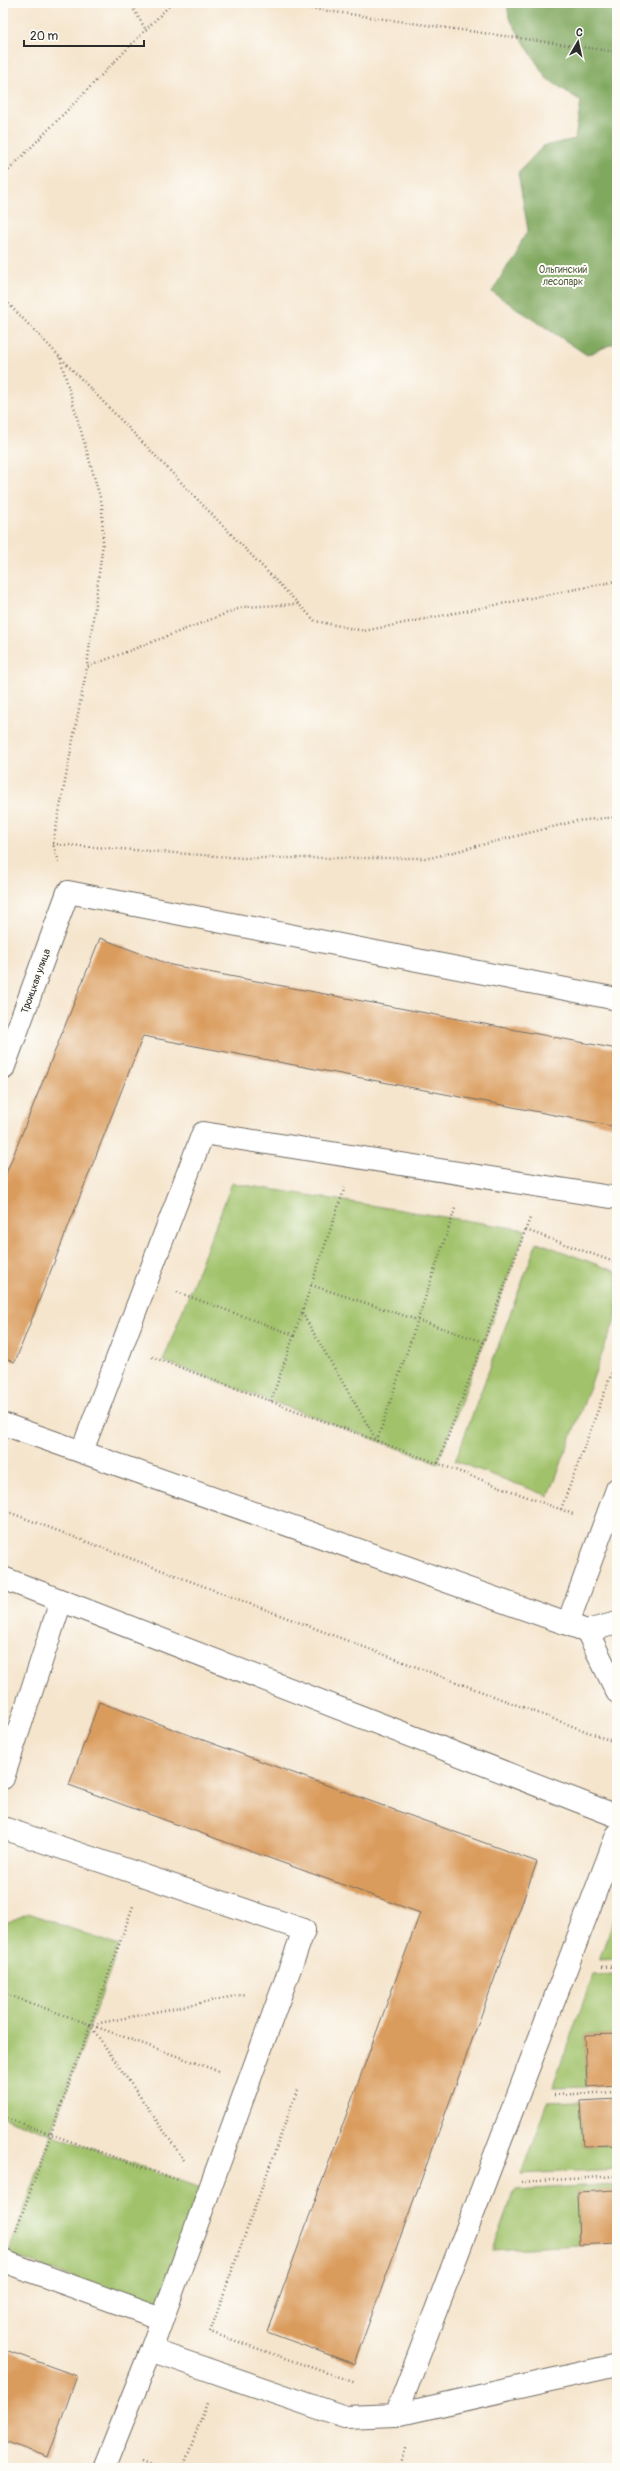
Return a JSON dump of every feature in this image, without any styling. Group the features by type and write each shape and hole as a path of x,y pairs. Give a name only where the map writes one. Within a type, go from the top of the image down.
{"street":[{"path":"68,892 617,999"},
{"name":"Троицкая улица","path":"3,1069 68,892"},
{"path":"82,1451 203,1133 617,1198"},
{"path":"3,1424 578,1627 617,1623"},
{"path":"617,1489 604,1525 578,1627 617,1692"},
{"path":"3,1578 617,1816"},
{"path":"3,1778 62,1601"},
{"path":"3,1828 304,1930 207,2190 152,2350 104,2468"},
{"path":"396,2415 617,1835"},
{"path":"4,2262 162,2319"},
{"path":"152,2350 345,2417 396,2415 617,2365"}],"path":[{"path":"130,3 146,30"},
{"path":"3,176 172,3"},
{"path":"271,3 617,52"},
{"path":"3,298 315,621 364,632 617,581"},
{"path":"59,357 102,504 103,543 87,667 53,844 68,892"},
{"path":"87,667 243,607 299,604"},
{"path":"53,844 243,858 430,858 576,821 617,817"},
{"path":"271,1401 356,1157"},
{"path":"377,1441 466,1174"},
{"path":"438,1463 542,1186"},
{"path":"526,1230 617,1263"},
{"path":"146,1281 294,1335"},
{"path":"311,1285 484,1342"},
{"path":"302,1312 377,1441"},
{"path":"122,1346 604,1525"},
{"path":"561,1509 617,1359"},
{"path":"3,1510 617,1743"},
{"path":"4,2262 144,1875"},
{"path":"90,2025 283,1987"},
{"path":"3,1992 248,2083"},
{"path":"90,2025 207,2190"},
{"path":"297,2090 210,2332 360,2384"},
{"path":"517,2096 617,2092"},
{"path":"3,2117 207,2190"},
{"path":"484,2184 617,2176"},
{"path":"182,2468 218,2373"}],"green space":[{"name":"Ольгинский лесопарк","path":"507,3 617,3 617,342 587,355 492,292 528,230 518,173 543,146 575,139 581,101 546,78 509,18"},
{"path":"232,1183 526,1230 438,1463 163,1361"},
{"path":"537,1242 617,1272 617,1314 549,1496 455,1461"},
{"path":"617,1910 617,1959 599,1960"},
{"path":"29,1913 119,1946 51,2134 201,2188 157,2308 8,2254 51,2135 3,2117 3,1924"},
{"path":"617,1974 617,2034 585,2035 587,2087 552,2088 593,1975"},
{"path":"580,2101 583,2146 617,2145 617,2169 521,2174 547,2102"},
{"path":"617,2184 617,2190 577,2192 579,2245 493,2250 515,2190"}],"building":[{"path":"100,938 171,965 617,1049 617,1127 143,1036 15,1362 3,1357 3,1181"},
{"path":"99,1702 537,1862 354,2364 267,2332 420,1913 69,1785"},
{"path":"617,2034 617,2085 587,2087 585,2035"},
{"path":"617,2099 617,2145 583,2146 580,2101"},
{"path":"617,2190 617,2243 579,2245 577,2192"},
{"path":"3,2349 77,2376 48,2457 3,2441"}]}
